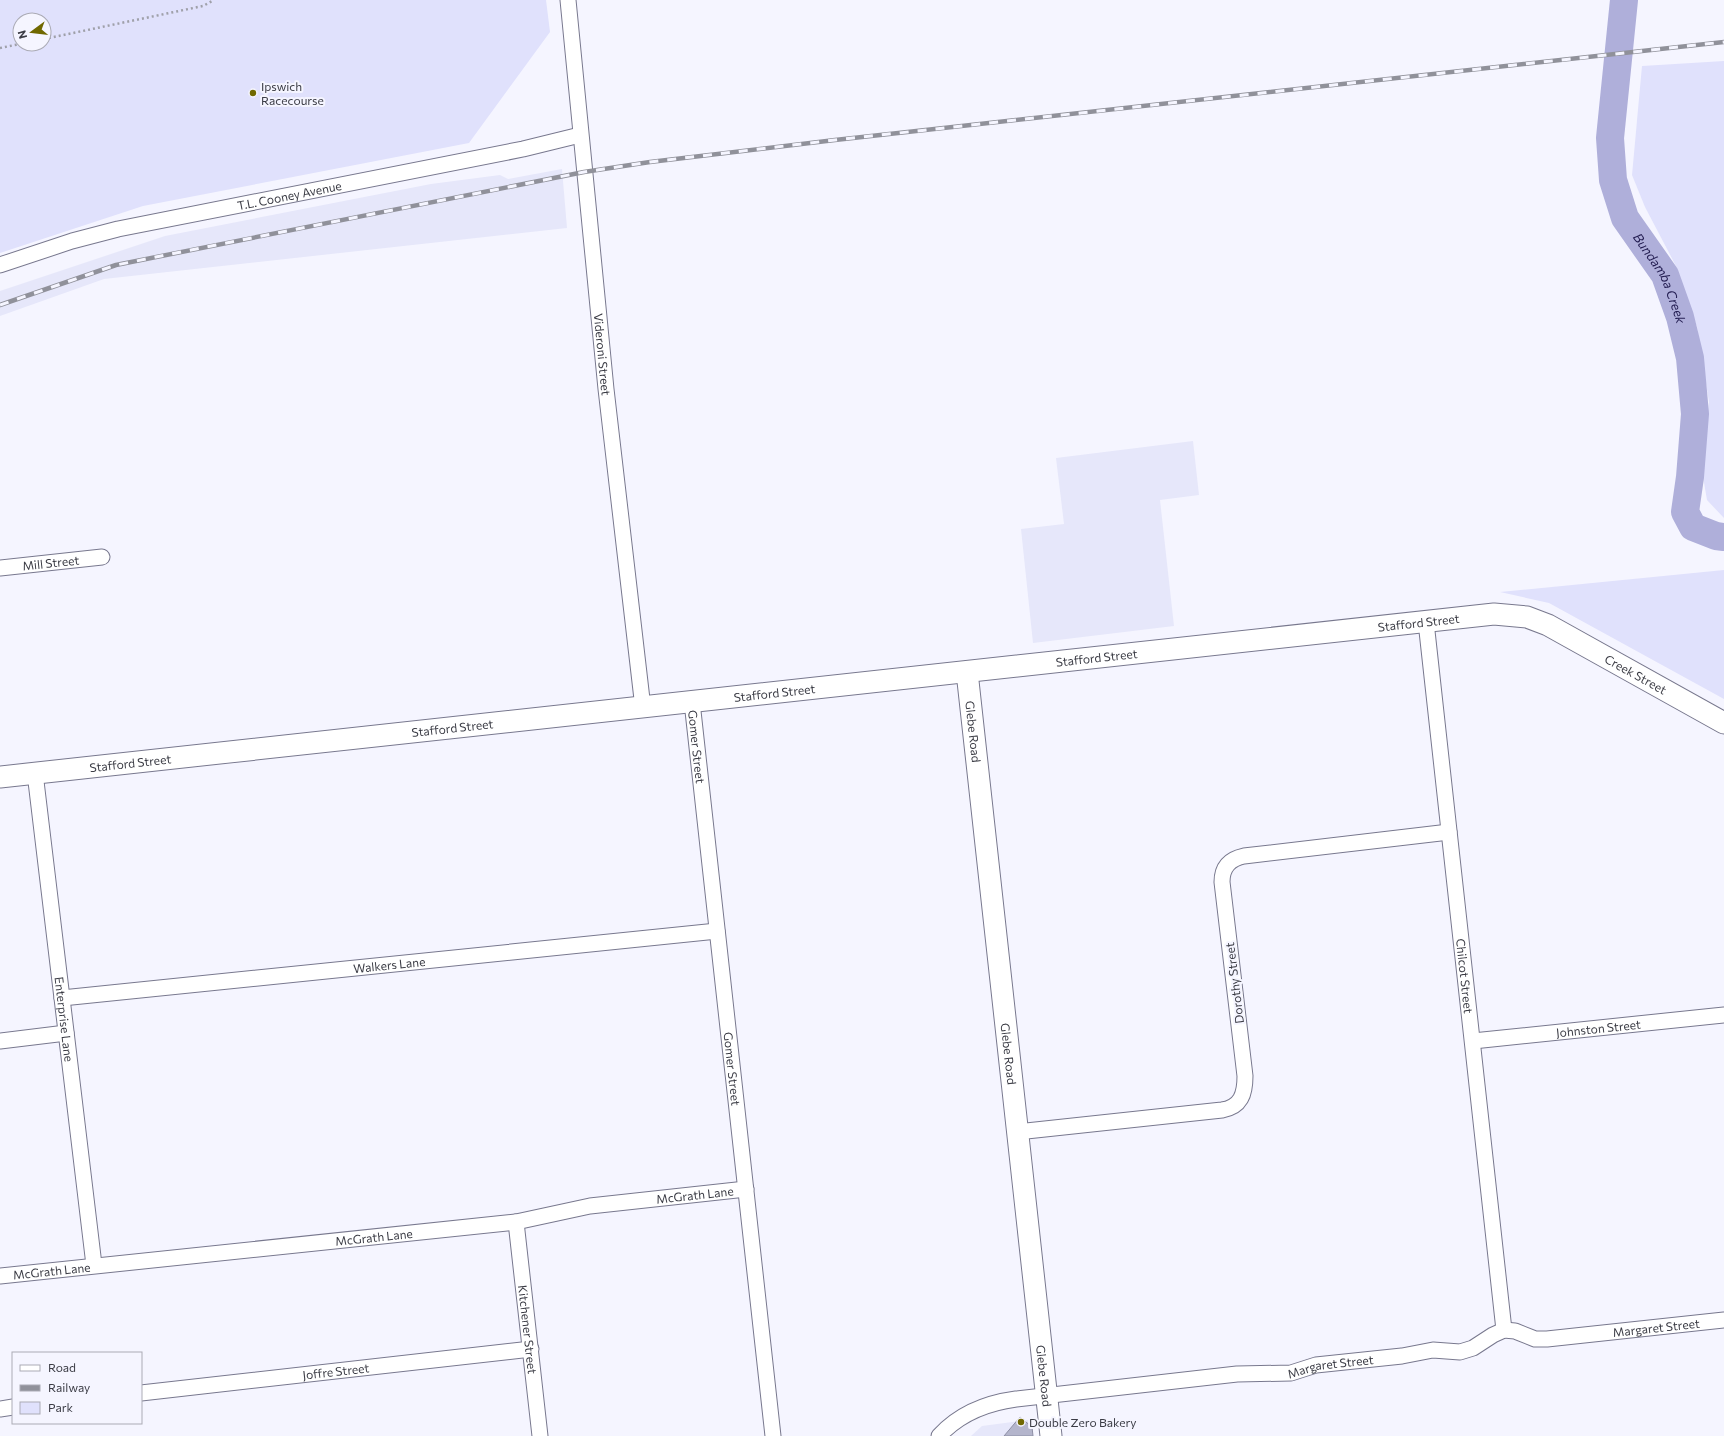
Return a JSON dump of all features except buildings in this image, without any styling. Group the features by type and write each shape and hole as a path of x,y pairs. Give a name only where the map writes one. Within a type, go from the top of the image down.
{"main road":[{"name":"Stafford Street","path":"0,777 1485,615 1503,614 1527,617 1548,625"},
{"name":"Creek Street","path":"1548,625 1724,723"},
{"name":"Glebe Road","path":"967,672 1051,1436"}],"street":[{"name":"Videroni Street","path":"568,0 606,389 643,708"},
{"name":"T.L. Cooney Avenue","path":"0,265 72,241 118,229 515,151 580,135"},
{"name":"Mill Street","path":"0,568 102,557"},
{"name":"Chilcot Street","path":"1426,622 1504,1330"},
{"name":"Gomer Street","path":"692,702 773,1436"},
{"name":"Enterprise Lane","path":"35,773 94,1265"},
{"name":"Dorothy Street","path":"1017,1132 1222,1110 1235,1106 1242,1098 1244,1092 1245,1076 1222,882 1223,872 1228,864 1235,858 1244,856 1449,832"},
{"name":"Walkers Lane","path":"62,998 717,931"},
{"name":"Johnston Street","path":"1472,1041 1724,1016"},
{"path":"0,1041 66,1033"},
{"name":"McGrath Lane","path":"0,1276 516,1222 590,1206 746,1189"},
{"name":"Kitchener Street","path":"516,1222 540,1436"},
{"name":"Margaret Street","path":"939,1436 955,1421 990,1403 1046,1395 1237,1374 1290,1373 1316,1365 1402,1356 1433,1350 1460,1352 1474,1348 1493,1335 1504,1330 1515,1331 1535,1339 1547,1339 1724,1320"},
{"name":"Joffre Street","path":"142,1393 531,1349"},
{"path":"0,1409 12,1407"}],"path":[{"path":"52,37 203,6 214,0"},
{"path":"0,48 12,46"}],"shaded area":[{"path":"562,169 567,228 104,279 0,316 0,291 165,236 431,184 500,175 508,179"},
{"path":"1193,441 1199,495 1160,500 1174,626 1033,643 1021,529 1064,524 1056,458"},
{"path":"1028,1420 1029,1436 971,1436 982,1426"}],"green space":[{"name":"Ipswich Racecourse","path":"0,0 546,0 550,32 469,143 143,206 0,253"},
{"path":"1724,61 1724,518 1707,500 1702,471 1709,402 1697,327 1677,268 1645,207 1632,175 1642,66"},
{"path":"1724,570 1724,699 1549,603 1500,592"}],"waterway":[{"name":"Bundamba Creek","path":"1624,0 1610,138 1613,180 1625,218 1665,275 1680,317 1690,358 1695,414 1690,477 1685,512 1693,527 1716,536 1724,537"}],"railway":[{"path":"0,305 116,265 584,172 650,162 835,140 1724,42"}],"place":[{"name":"Ipswich Racecourse","path":"253,93"},
{"name":"Double Zero Bakery","path":"1021,1422"}]}
